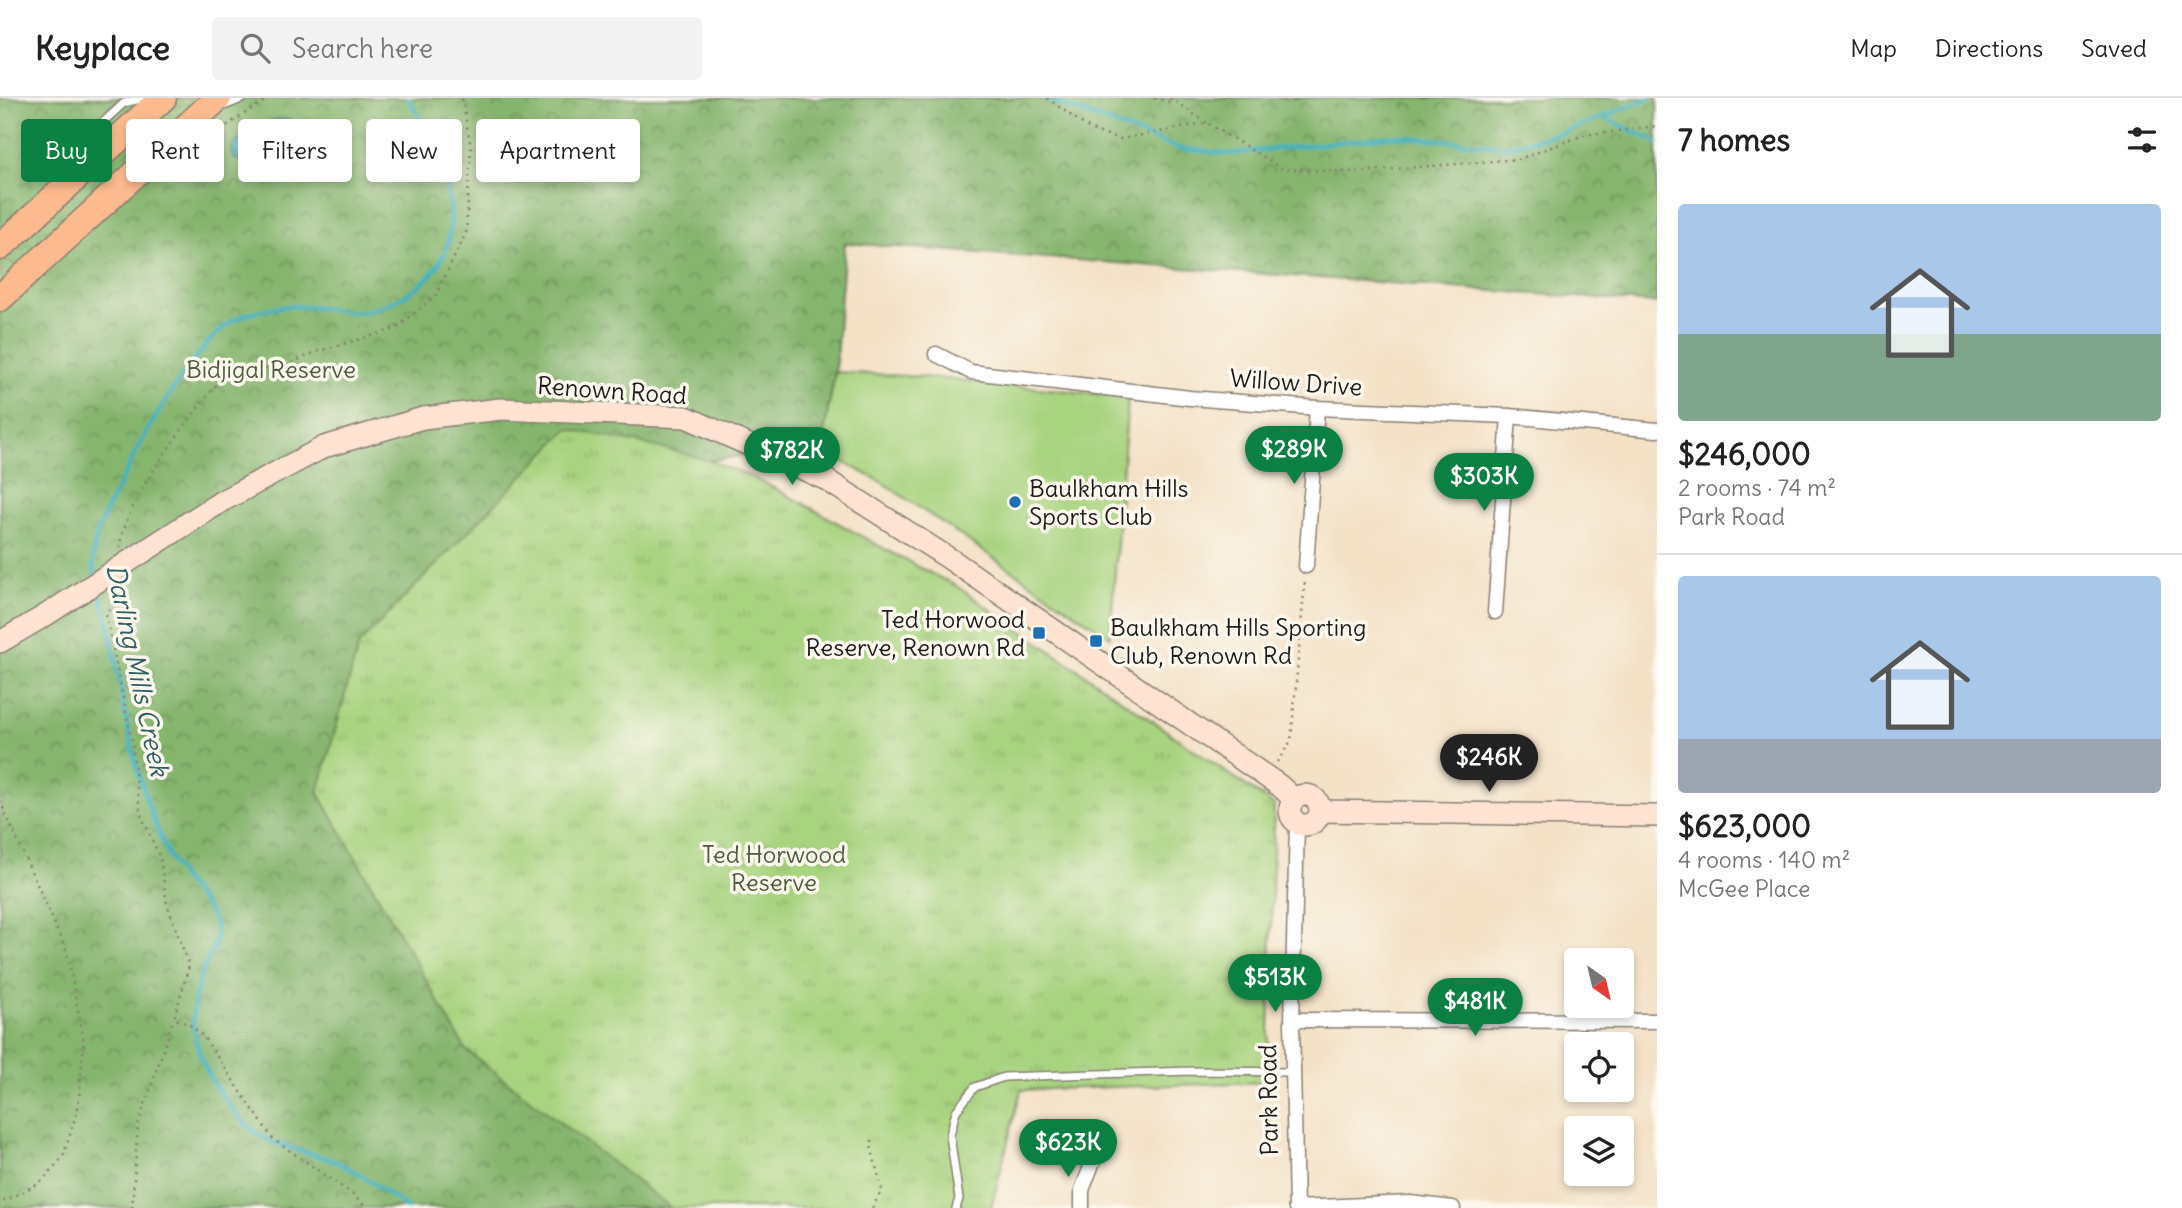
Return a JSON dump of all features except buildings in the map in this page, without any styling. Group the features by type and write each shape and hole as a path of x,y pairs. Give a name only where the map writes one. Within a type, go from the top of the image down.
{"highway":[{"path":"0,247 163,98"},
{"path":"0,298 210,105"}],"main road":[{"name":"Renown Road","path":"0,642 222,501 324,447 422,418 501,409 686,417 825,479 950,559 1294,799"},
{"path":"1303,794 1313,797 1320,811 1311,824 1297,824 1289,812 1294,799 1303,794"},
{"path":"1320,811 1657,816"}],"street":[{"name":"Willow Drive","path":"936,354 971,372 1190,398 1317,408 1509,416 1657,430"},
{"path":"1306,566 1317,408"},
{"path":"1495,612 1509,416"},
{"name":"Park Road","path":"1296,1208 1292,1020 1297,824"},
{"path":"1292,1020 1657,1021"},
{"path":"1082,1208 1082,1190 1094,1159"},
{"path":"1296,1208 1410,1203 1453,1208"}],"lane":[{"path":"107,119 124,103 144,98"},
{"path":"210,105 239,103 244,98"},
{"path":"956,1208 959,1199 950,1135 956,1111 975,1087 1004,1077 1192,1071 1295,1072"}],"path":[{"path":"224,129 269,98"},
{"path":"119,559 121,532 148,483 191,417 224,375 285,366 316,352 394,329 436,295 466,233 471,148 462,98"},
{"path":"1046,98 1091,130 1121,139 1207,123"},
{"path":"1154,98 1173,103 1283,169 1356,172 1519,159 1584,135 1657,126"},
{"path":"1170,98 1173,103"},
{"path":"1277,762 1291,741 1306,566"},
{"path":"117,586 116,600 106,614 132,742 140,812 160,858 167,904 188,965 174,1018 138,1125 132,1208"},
{"path":"0,801 66,952 84,1041 78,1108 63,1157 40,1183 0,1203"},
{"path":"174,1018 192,1026 203,1036 273,1139 352,1194 367,1208"},
{"path":"872,1208 882,1190 871,1146 873,1135"}],"green space":[{"name":"Bidjigal Reserve","path":"0,98 1657,98 1657,303 845,243 835,372 822,444 594,478 779,1208 0,1208"},
{"name":"Baulkham Hills Sports Club","path":"835,372 925,377 1128,397 1110,637 883,483 825,452 822,444"},
{"name":"Ted Horwood Reserve","path":"568,429 689,455 735,470 783,493 955,585 1274,805 1268,1082 1021,1090 991,1208 671,1208 466,1050 318,792 359,644"}],"water":[{"path":"238,141 238,160 233,157 232,147"}],"waterway":[{"name":"Darling Mills Creek","path":"95,575 94,547 103,518 116,491 175,387 205,346 220,331 243,316 276,308 310,307 348,312 371,310 407,294 430,275 444,253 450,228 450,201 434,146 408,98"},
{"path":"1043,98 1178,148 1227,154 1395,136 1511,146 1564,132 1650,98"},
{"path":"1605,118 1657,142"},
{"name":"Darling Mills Creek","path":"99,590 112,640 131,741 151,813 176,868 205,906 215,925 216,938 201,975 193,1017 200,1055 208,1073 231,1107 256,1132 279,1144 341,1164 407,1208"}],"place":[{"name":"Baulkham Hills Sports Club","path":"1015,502"},
{"name":"Ted Horwood Reserve, Renown Rd","path":"1039,633"},
{"name":"Baulkham Hills Sporting Club, Renown Rd","path":"1096,641"}]}
